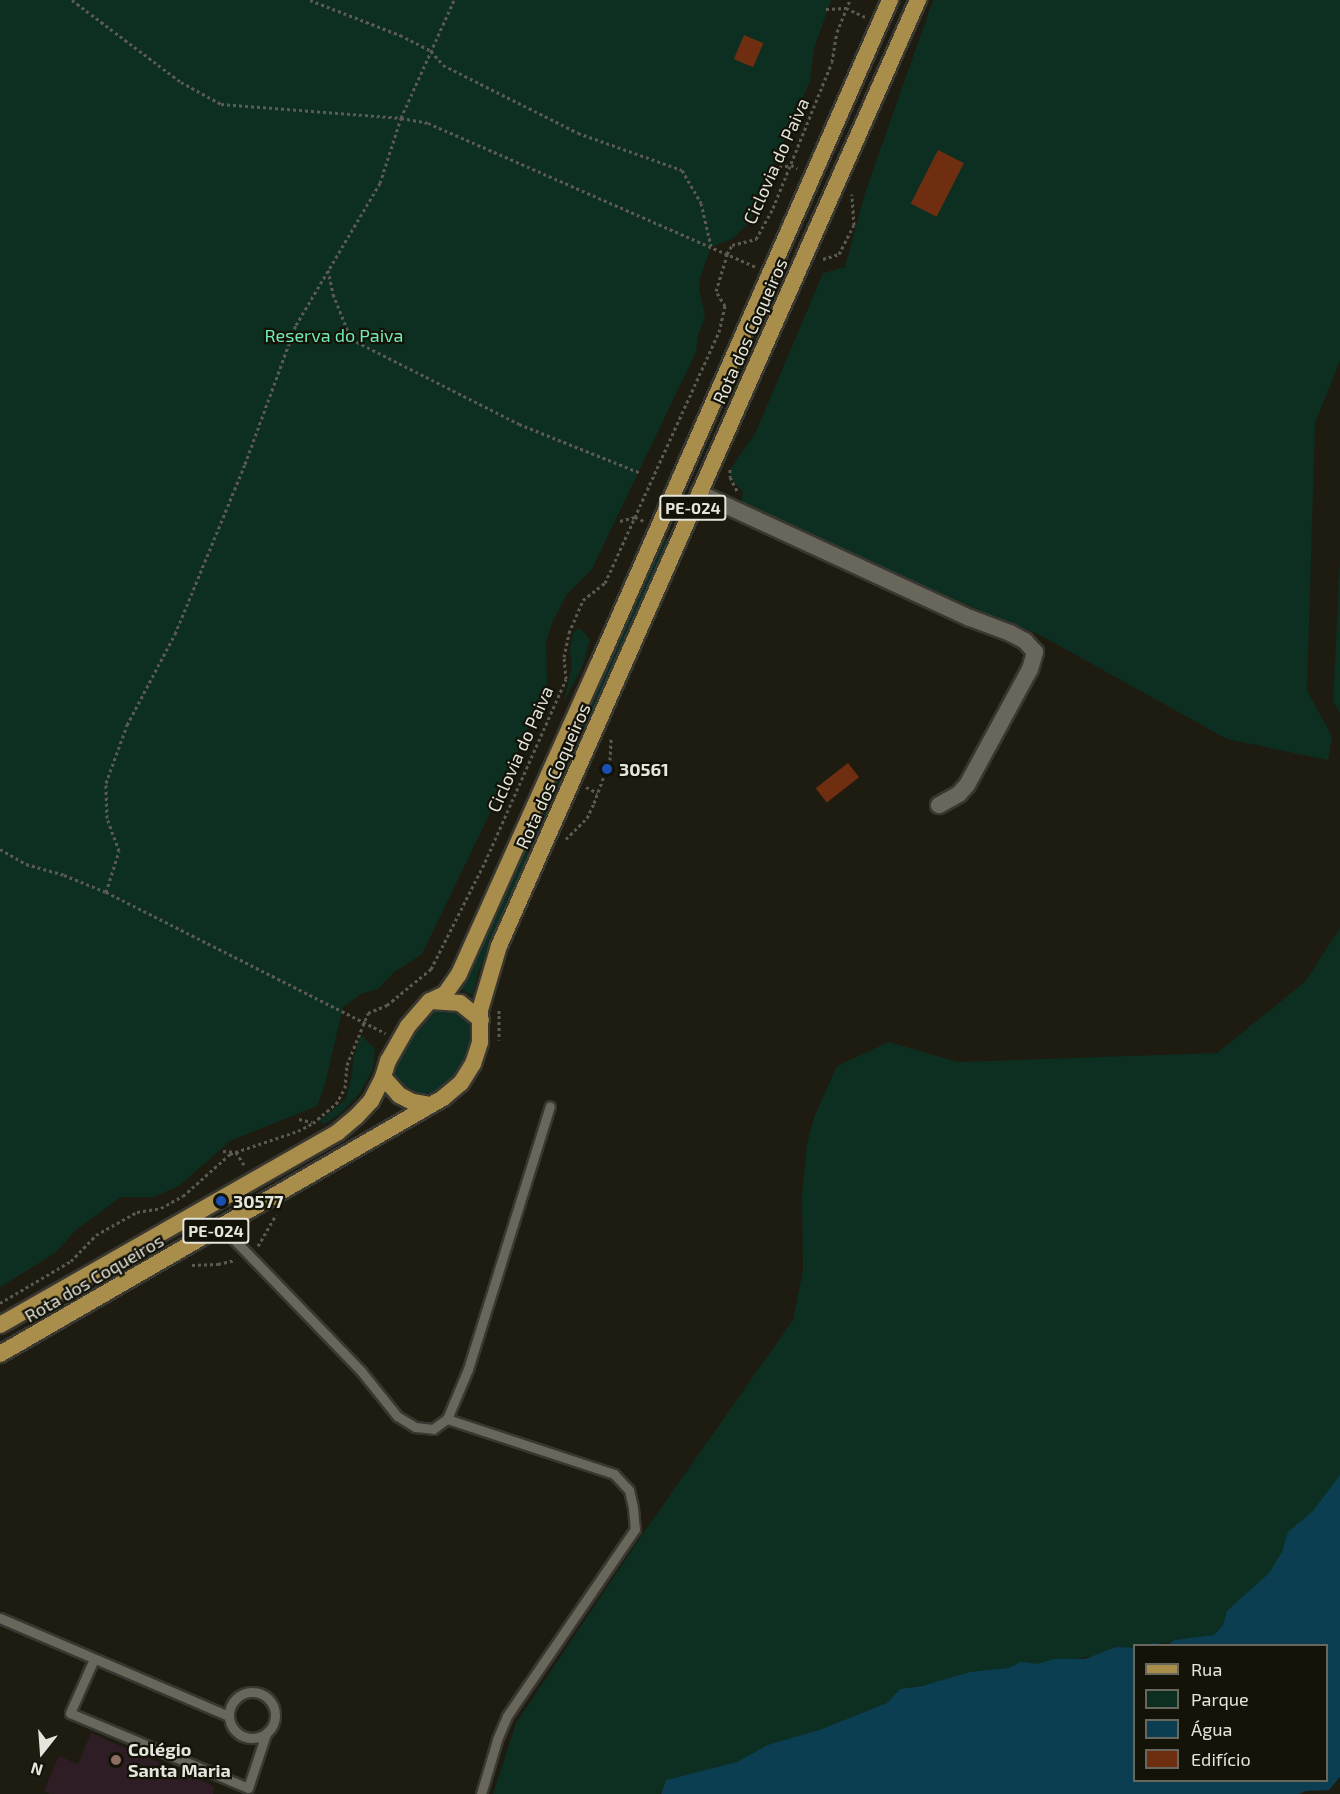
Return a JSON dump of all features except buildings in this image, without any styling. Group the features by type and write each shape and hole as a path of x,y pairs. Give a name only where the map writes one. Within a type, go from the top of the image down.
{"main road":[{"name":"Rota dos Coqueiros","path":"0,1325 338,1132 370,1101 383,1077 388,1061 408,1026 430,1001 445,994 471,951 890,0"},
{"name":"Rota dos Coqueiros","path":"0,1354 430,1105 461,1083 473,1064 480,1042 480,1010 487,979 499,946 918,0"},
{"path":"430,1001 460,1003 481,1020"},
{"path":"383,1077 399,1095 413,1102 430,1105"}],"street":[{"path":"699,493 970,618 1010,633 1025,641 1035,652 1030,669 967,785 959,794 939,805"}],"lane":[{"path":"222,1227 361,1371 397,1416 415,1427 433,1429 447,1419 468,1369 550,1106"},
{"path":"447,1419 614,1474 629,1490 635,1529 507,1716 497,1740 481,1794"},
{"path":"0,1618 229,1716 239,1734 252,1738 266,1734"},
{"path":"94,1659 70,1713 248,1788 266,1734 274,1722 274,1708 266,1696 245,1693 233,1702 229,1716"}],"path":[{"path":"72,0 181,82 221,104 401,118 428,123 771,274"},
{"path":"310,0 400,35 431,51 443,65 578,133 682,170 702,203 711,246"},
{"path":"106,892 119,851 107,818 106,783 127,725 175,634 245,464 296,325 380,183 401,118 454,0"},
{"name":"Ciclovia do Paiva","path":"363,1022 368,1013 387,1005 431,969 485,862 566,679 564,657 583,600 605,582 719,333 725,306 716,291 727,254 732,244 756,239 773,208 832,62 837,32 850,0"},
{"path":"826,9 846,8 880,24"},
{"path":"328,270 333,294 351,339 519,424 641,473"},
{"path":"0,849 26,864 63,875 106,892 400,1040"},
{"path":"0,1303 71,1261 96,1235 137,1212 160,1208 183,1196 230,1154 298,1131 336,1104 345,1088 347,1065 363,1022"},
{"path":"223,1151 236,1152"},
{"path":"236,1152 253,1181"}],"shaded area":[{"name":"Colégio Santa Maria","path":"91,1733 214,1786 213,1794 50,1794 44,1791 59,1756 78,1764"}],"green space":[{"name":"Reserva do Paiva","path":"0,0 831,0 814,49 810,81 749,223 732,239 711,247 700,279 699,289 705,316 698,335 696,352 592,569 567,594 552,623 546,643 547,684 503,786 422,954 393,973 378,989 361,994 343,1007 325,1084 317,1106 230,1141 179,1186 153,1197 121,1197 76,1230 55,1253 0,1287"},
{"path":"933,0 1340,0 1340,361 1315,423 1307,691 1332,736 1328,760 1227,739 1042,636 748,515 740,505 743,492 730,477 729,471 756,432 823,273 845,267 865,193"},
{"path":"662,535 668,540 499,920 478,973 473,995 455,987"},
{"path":"1340,559 1340,713 1333,702"},
{"path":"580,628 590,640 582,667 564,701 572,666 570,648 574,632"},
{"path":"1340,928 1340,1479 1269,1573 1214,1635 1159,1644 1133,1644 1133,1649 900,1689 887,1703 737,1762 666,1780 660,1794 493,1794 516,1723 642,1535 793,1320 803,1270 802,1196 807,1144 815,1115 837,1066 889,1042 957,1062 1217,1053 1305,982"},
{"path":"452,1006 472,1022 473,1040 464,1063 448,1086 420,1096 400,1086 393,1076 395,1060 411,1033 434,1008"},
{"path":"361,1035 375,1049 373,1069 360,1093 340,1114 323,1125 320,1120 345,1100 352,1076 353,1059"}],"water":[{"path":"1340,1475 1340,1777 1329,1790 1306,1791 1299,1794 661,1794 666,1780 737,1762 768,1745 819,1730 887,1703 900,1689 922,1686 970,1672 1009,1668 1021,1662 1038,1664 1054,1659 1085,1659 1116,1647 1133,1648 1133,1782 1328,1782 1328,1644 1169,1644 1175,1640 1214,1635 1223,1625 1227,1611 1269,1573 1282,1552 1288,1532 1313,1511"}],"place":[{"name":"30561","path":"607,769"},
{"name":"30577","path":"221,1201"},
{"name":"Colégio Santa Maria","path":"116,1760"}]}
